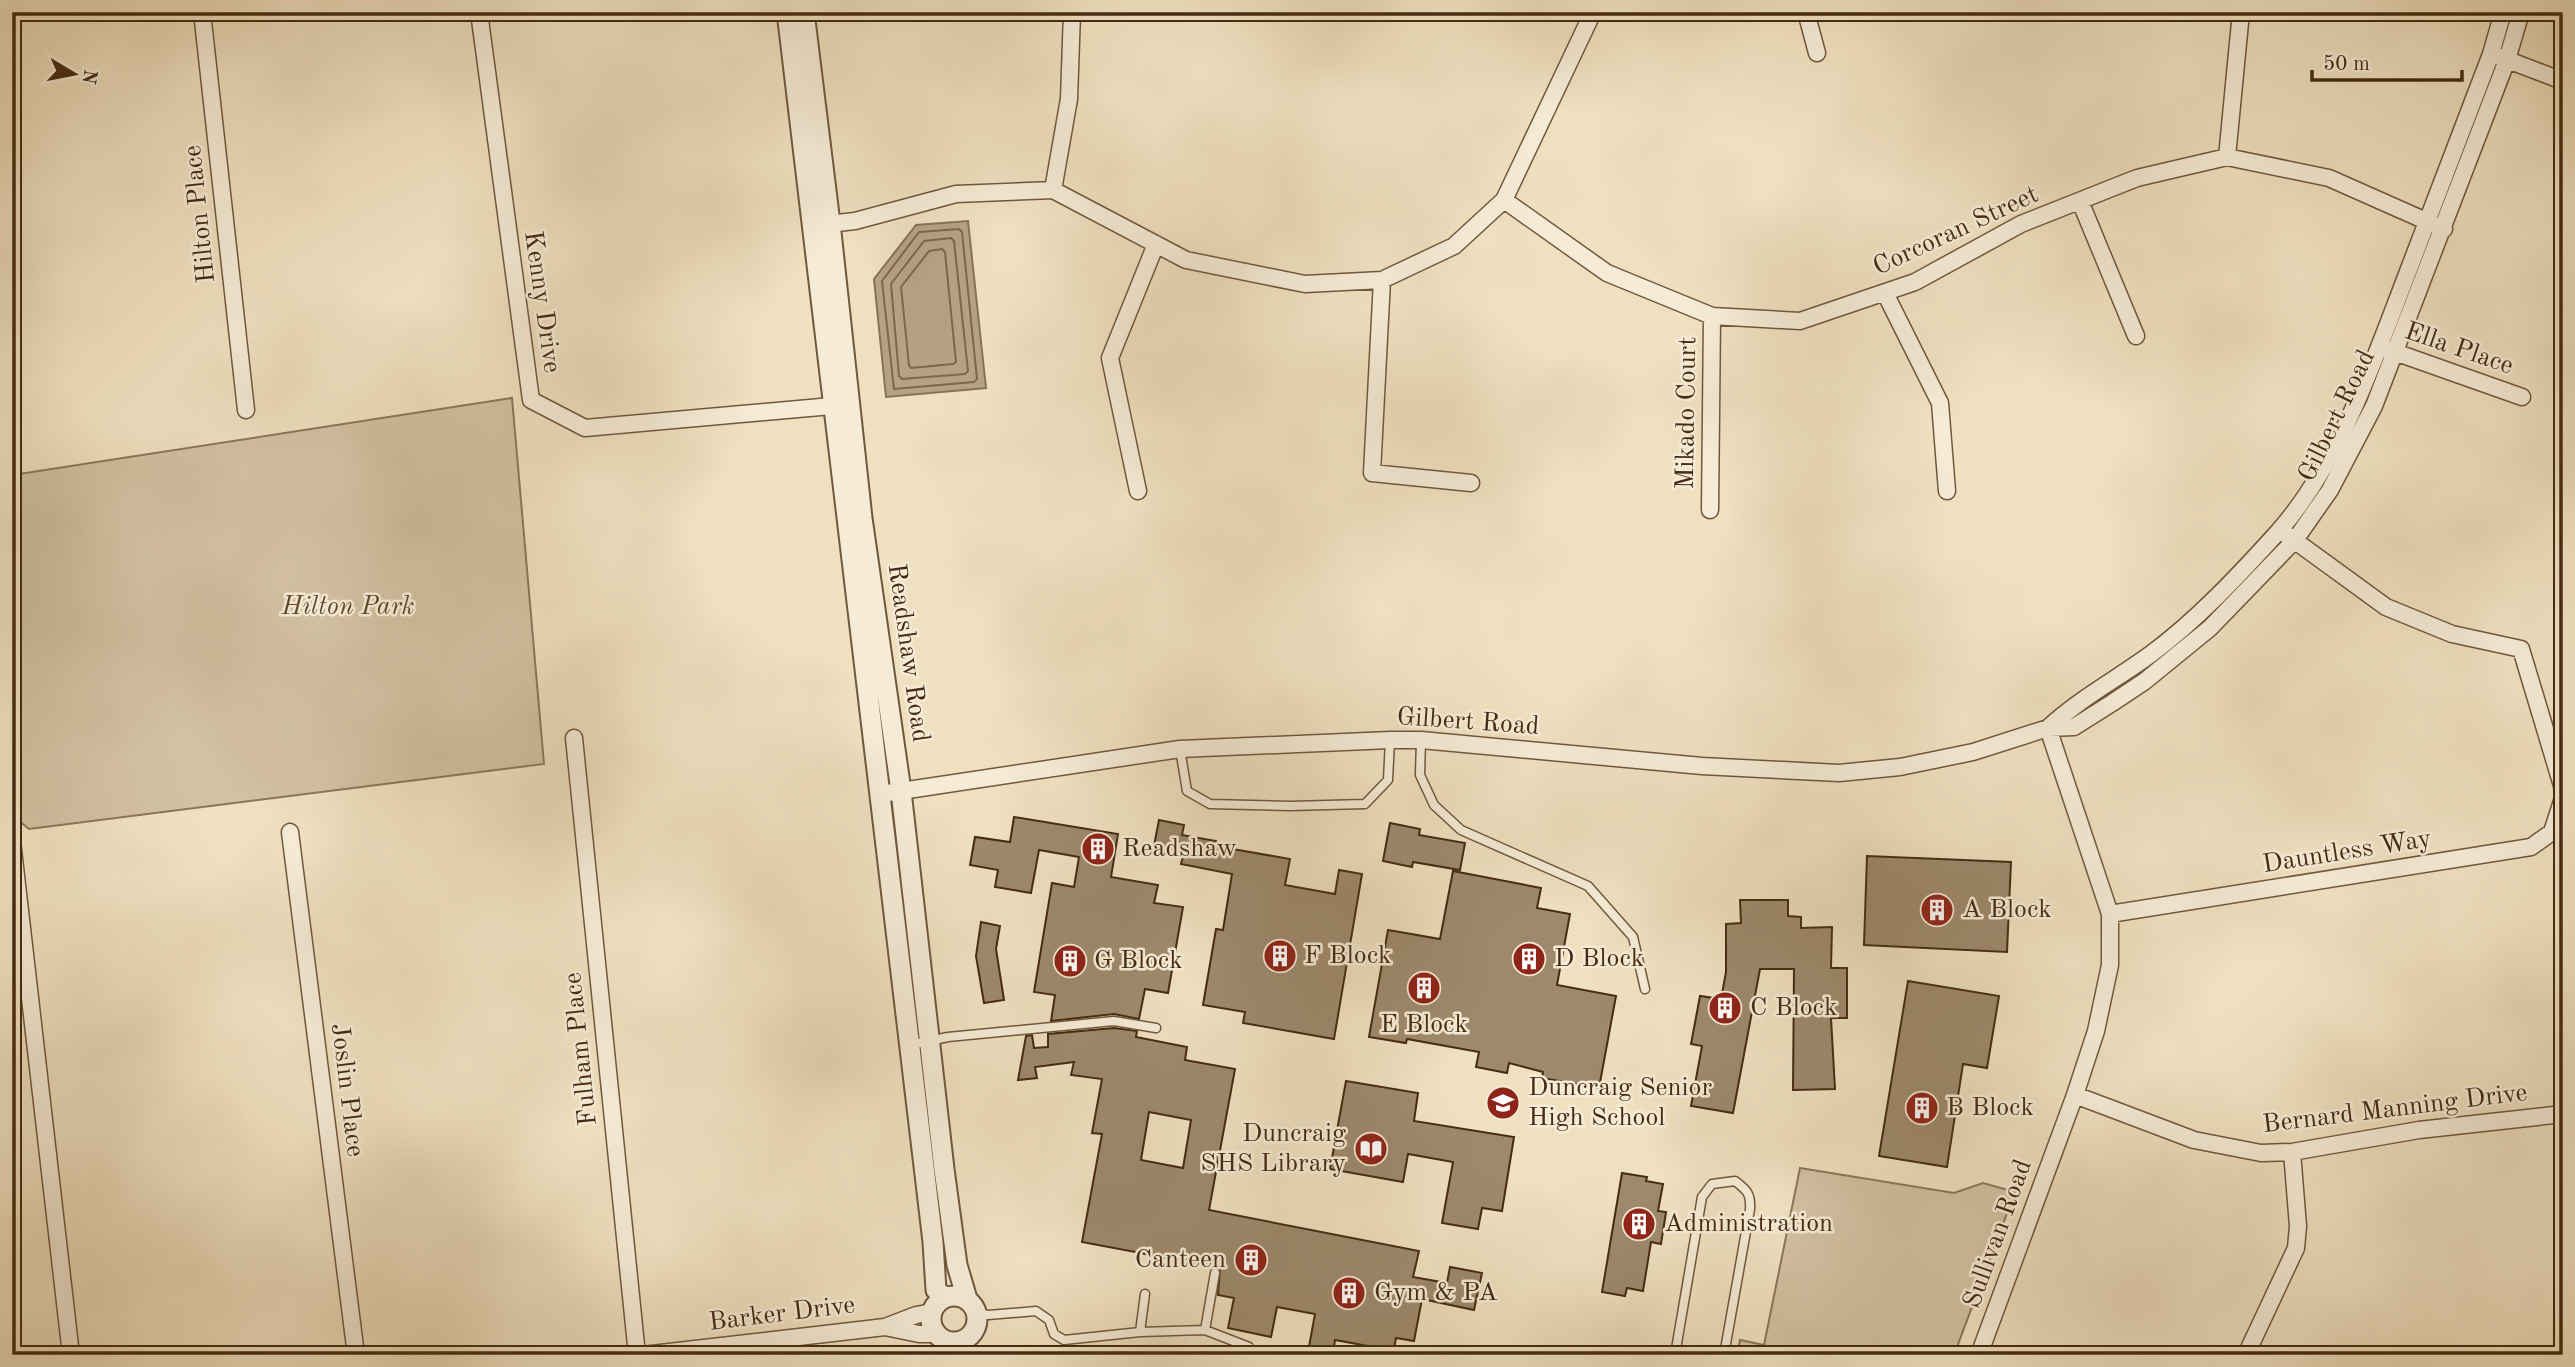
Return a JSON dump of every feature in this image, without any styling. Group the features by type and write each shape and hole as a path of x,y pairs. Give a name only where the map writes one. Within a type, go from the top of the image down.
{"street":[{"name":"Hilton Place","path":"202,12 246,410"},
{"name":"Kenny Drive","path":"478,12 531,400 585,428 841,405"},
{"name":"Readshaw Road","path":"787,12 822,225"},
{"name":"Readshaw Road","path":"804,12 822,225 881,794 919,1043 957,1265 972,1306"},
{"path":"1053,190 1069,99 1072,12"},
{"path":"822,225 855,220 956,194 1053,190 1186,260 1305,284 1381,280 1454,246 1504,200 1593,12"},
{"path":"1806,12 1817,53"},
{"path":"2227,157 2241,12"},
{"name":"Gilbert Road","path":"2048,728 2068,709 2154,652 2224,588 2280,530 2330,456 2379,347 2491,54 2503,12"},
{"name":"Gilbert Road","path":"881,794 1180,749 1390,740 1421,740 1702,766 1839,773 1900,767 1973,752 2048,728 2074,727 2145,681 2210,628 2295,540 2330,490 2357,442 2396,352 2507,60 2521,12"},
{"path":"2491,54 2563,81"},
{"name":"Corcoran Street","path":"1504,200 1607,272 1712,316 1800,321 1915,282 2021,224 2137,178 2227,157 2329,178 2444,229"},
{"path":"2080,201 2136,336"},
{"path":"1138,491 1110,358 1156,244"},
{"path":"1381,280 1372,473 1471,483"},
{"path":"1885,293 1940,403 1947,491"},
{"name":"Mikado Court","path":"1710,510 1712,316"},
{"name":"Ella Place","path":"2379,347 2522,397"},
{"name":"Readshaw Road","path":"841,405 864,532 901,791 937,1304"},
{"path":"2280,530 2386,607 2452,634 2521,649 2563,789"},
{"name":"Sullivan Road","path":"1979,1355 2075,1096 2096,1031 2110,965 2110,914 2048,728"},
{"name":"Fulham Place","path":"574,738 637,1355"},
{"name":"Dauntless Way","path":"2110,914 2531,847 2552,832 2563,798"},
{"name":"Joslin Place","path":"290,832 356,1355"},
{"path":"12,841 71,1355"},
{"name":"Bernard Manning Drive","path":"2075,1096 2194,1140 2262,1153 2292,1152 2419,1130 2563,1114"},
{"path":"2246,1355 2296,1248 2298,1226 2292,1152"},
{"path":"958,1296 972,1306 976,1327 968,1346 955,1342 943,1343 930,1320 937,1304 958,1296"},
{"name":"Barker Drive","path":"643,1355 886,1327 937,1304"},
{"name":"Barker Drive","path":"886,1327 919,1334 943,1343"}],"lane":[{"path":"1180,749 1186,791 1210,804 1365,804 1388,780 1390,740"},
{"path":"1421,740 1420,775 1434,805 1461,830 1588,886 1633,937 1645,989"},
{"path":"919,1043 1114,1021 1156,1028"},
{"path":"1675,1355 1703,1197 1712,1184 1735,1181 1751,1196 1724,1355"},
{"path":"1205,1330 1215,1273"},
{"path":"1140,1332 1145,1294"},
{"path":"972,1306 988,1315 1036,1311 1049,1320 1054,1334 1064,1339 1140,1332 1205,1330 1249,1347"}],"green space":[{"name":"Hilton Park","path":"512,398 544,764 29,829 12,815 12,475"},
{"path":"1800,1168 1954,1193 1983,1183 2015,1192 1954,1355 1737,1355 1740,1340 1764,1345"}],"water":[{"path":"968,221 986,388 886,397 874,279 916,225"}],"building":[{"path":"1014,817 1118,834 1111,877 1158,885 1154,903 1183,907 1168,993 1145,989 1139,1019 1114,1014 1051,1021 1055,995 1034,992 1052,883 1074,887 1079,857 1039,850 1031,893 995,887 998,870 970,865 975,837 1010,842"},
{"name":"F Block","path":"1159,820 1184,825 1182,835 1216,841 1215,846 1290,859 1285,885 1335,894 1339,870 1362,874 1334,1039 1243,1023 1245,1012 1203,1005 1216,929 1223,930 1232,874 1181,864 1184,852 1154,846"},
{"path":"1390,823 1420,829 1419,835 1465,843 1460,870 1413,862 1412,867 1383,861"},
{"name":"A Block","path":"1867,856 2011,862 2007,952 1864,945"},
{"path":"1453,871 1541,888 1537,908 1570,914 1557,985 1616,996 1599,1088 1542,1078 1543,1072 1509,1063 1507,1073 1476,1067 1479,1052 1407,1039 1406,1043 1369,1037 1388,930 1440,939"},
{"name":"C Block","path":"1740,900 1788,900 1788,916 1801,917 1801,928 1832,927 1831,968 1847,968 1847,1018 1831,1018 1835,1089 1793,1090 1794,969 1760,969 1733,1113 1691,1106 1702,1046 1691,1044 1700,996 1721,999 1726,972 1726,924 1741,923"},
{"path":"981,922 1000,926 996,949 1004,1000 984,1003 976,956"},
{"name":"B Block","path":"1908,981 1999,996 1987,1068 1963,1064 1947,1167 1879,1156"},
{"path":"1114,1028 1137,1031 1136,1037 1187,1047 1185,1060 1235,1069 1209,1210 1419,1251 1413,1277 1447,1283 1450,1267 1482,1273 1474,1310 1422,1299 1414,1341 1396,1338 1393,1355 1366,1355 1368,1346 1335,1340 1333,1355 1320,1355 1308,1352 1315,1314 1277,1307 1271,1337 1228,1328 1234,1298 1218,1295 1220,1268 1082,1242 1102,1134 1092,1133 1102,1079 1071,1075 1074,1062 1035,1067 1037,1078 1018,1080 1026,1036 1032,1035 1034,1048 1048,1047 1048,1034","holes":["1149,1112 1191,1120 1183,1168 1141,1160"]},
{"path":"1346,1081 1418,1093 1414,1121 1514,1137 1502,1211 1482,1208 1478,1229 1442,1223 1453,1162 1408,1154 1403,1182 1330,1169"},
{"name":"Administration","path":"1622,1173 1647,1177 1646,1181 1663,1184 1658,1211 1666,1212 1661,1244 1651,1242 1643,1291 1627,1288 1625,1296 1602,1292"}],"place":[{"name":"Readshaw","path":"1098,849"},
{"name":"A Block","path":"1937,910"},
{"name":"F Block","path":"1280,956"},
{"name":"D Block","path":"1529,959"},
{"name":"G Block","path":"1070,961"},
{"name":"E Block","path":"1424,988"},
{"name":"C Block","path":"1725,1008"},
{"name":"Duncraig Senior High School","path":"1503,1103"},
{"name":"B Block","path":"1922,1108"},
{"name":"Duncraig SHS Library","path":"1371,1149"},
{"name":"Administration","path":"1639,1224"},
{"name":"Canteen","path":"1251,1260"},
{"name":"Gym & PA","path":"1349,1293"}]}
